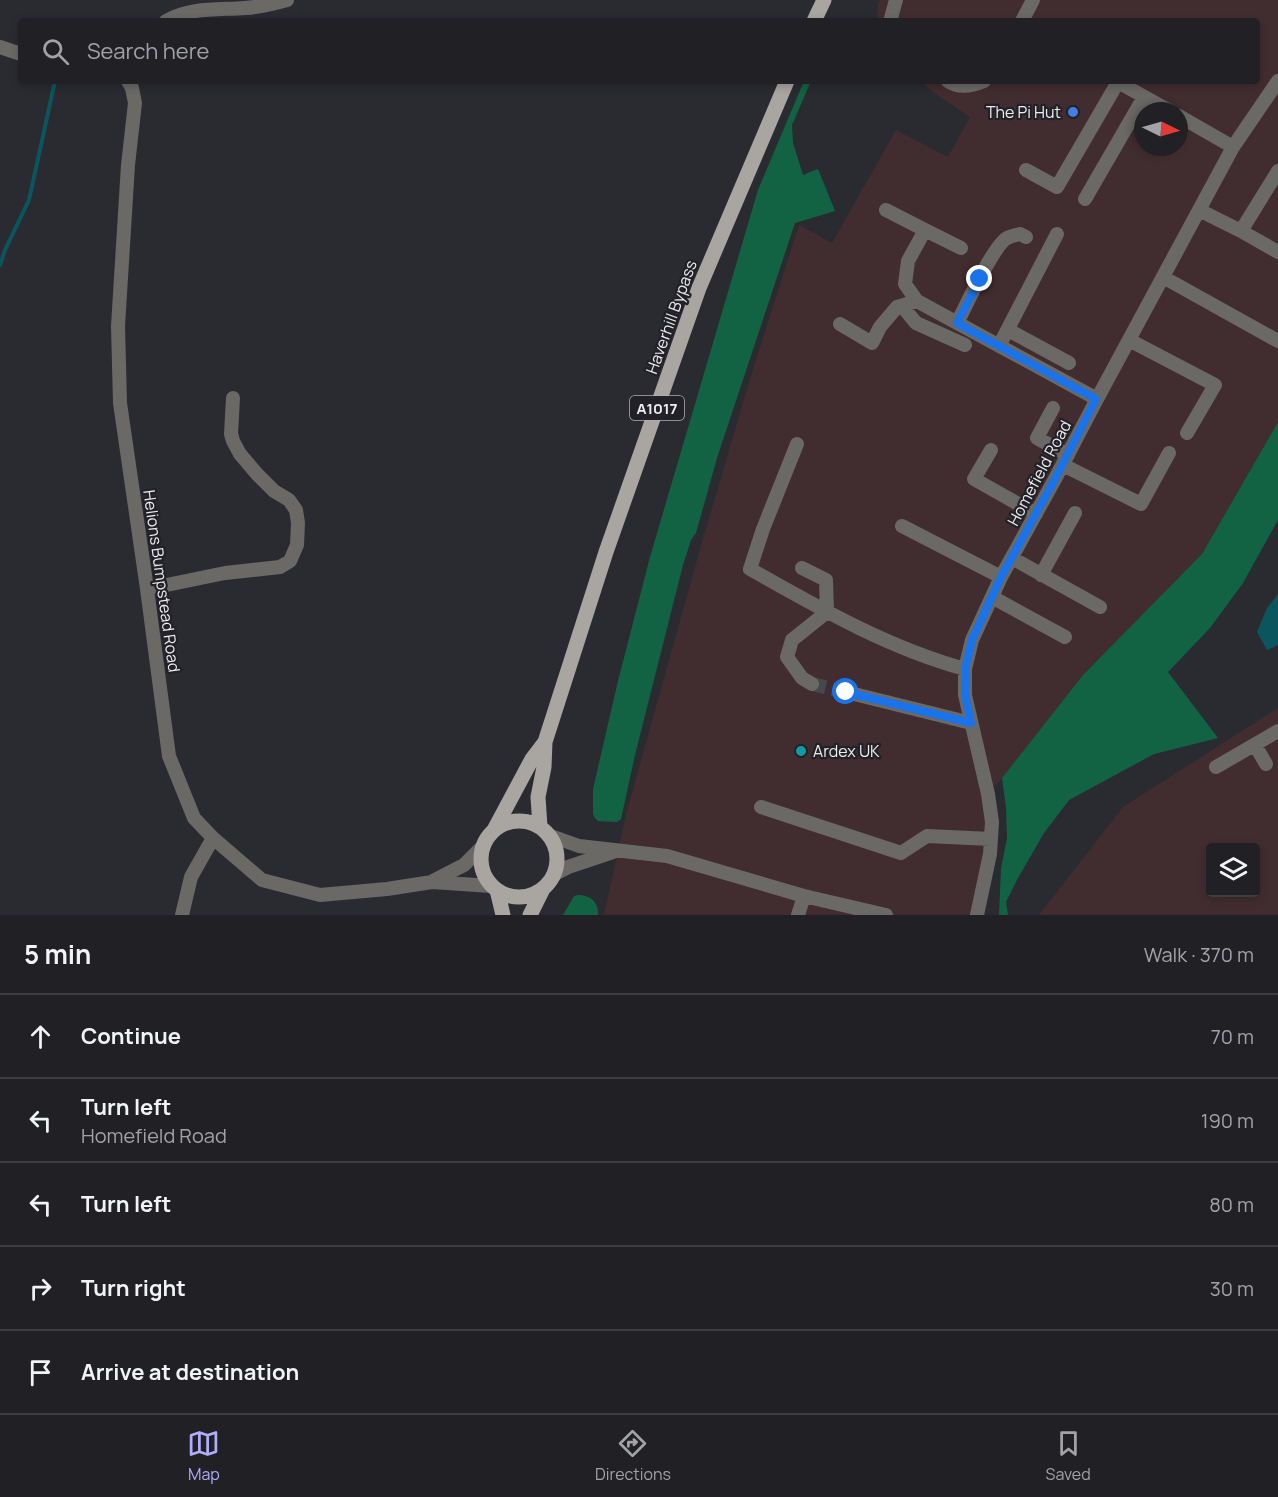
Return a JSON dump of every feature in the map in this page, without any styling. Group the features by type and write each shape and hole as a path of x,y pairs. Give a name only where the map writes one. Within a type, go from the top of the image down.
{"main road":[{"path":"815,18 824,0"},
{"name":"Haverhill Bypass","path":"544,831 538,797 544,767 545,742 606,552 699,288 786,84"},
{"name":"Haverhill Bypass","path":"494,831 532,759 545,742"},
{"path":"502,915 494,888 484,873 481,860 488,837 504,824 516,821 529,822 544,831 554,844 557,854 554,875 543,889 530,915"},
{"path":"494,888 515,897 525,897 543,889"}],"street":[{"path":"172,18 194,11 266,5 287,0"},
{"path":"891,18 896,0"},
{"path":"1024,18 1033,0"},
{"path":"0,47 18,53"},
{"name":"Homefield Road","path":"977,915 990,854 992,822 988,794 965,695 965,669 972,640 1001,577 1198,210 1233,147 1278,81"},
{"name":"Helions Bumpstead Road","path":"130,84 135,103 128,165 118,326 120,403 169,756 195,818 213,838 262,880 320,895 432,882 494,888"},
{"path":"952,84 963,87 978,84"},
{"path":"1026,170 1057,187 1116,84"},
{"path":"1121,84 1153,102"},
{"path":"1085,199 1144,97"},
{"path":"1188,121 1233,147"},
{"path":"1241,231 1278,171"},
{"path":"886,210 961,249"},
{"path":"1198,210 1278,252"},
{"path":"925,230 908,261 905,284 917,301 1096,399"},
{"path":"957,323 1000,245 1006,238 1012,236 1020,234 1026,237"},
{"path":"999,346 1058,234"},
{"path":"1162,277 1278,341"},
{"path":"840,324 872,343 880,327 897,307 917,301"},
{"path":"902,306 916,322 964,345"},
{"path":"1008,330 1069,363"},
{"path":"1129,340 1215,386 1187,433"},
{"path":"147,589 225,573 280,567 290,561 297,545 296,510 289,500 257,474 232,441 233,398"},
{"path":"1053,408 1037,438 1065,460 1142,504 1169,453"},
{"path":"797,444 763,529 750,569 827,612 897,646 965,669"},
{"path":"991,450 974,479 1036,514"},
{"path":"1041,575 1076,513"},
{"path":"902,526 1001,577"},
{"path":"1011,558 1100,607"},
{"path":"802,568 826,580 827,612"},
{"path":"992,597 1065,637"},
{"path":"812,684 802,678 787,657 792,640 827,612"},
{"path":"846,692 971,723"},
{"path":"1216,767 1278,731"},
{"path":"1255,745 1266,764"},
{"path":"761,807 901,853 927,836 991,839"},
{"path":"544,831 562,841 579,846 667,856 804,896 886,915"},
{"path":"182,915 191,878 213,838"},
{"name":"Helions Bumpstead Road","path":"432,882 464,864 484,845"},
{"path":"554,875 568,867 615,851"},
{"path":"798,915 804,896"}],"shaded area":[{"path":"880,0 1278,0 1278,422 1202,554 1083,675 988,794 992,822 977,915 604,915 627,811 700,549 750,379 799,225 832,243 896,130 948,157 970,117 924,84 1260,84 1260,18 877,18"},
{"path":"1278,708 1278,915 1039,915 1123,807"}],"green space":[{"path":"803,84 810,84 792,125 793,143 803,175 818,169 835,211 795,223 717,458 696,533 691,540 683,565 621,819 617,822 598,821 593,814 593,789 618,681 650,557 758,190"},
{"path":"1278,422 1278,520 1243,583 1210,628 1168,672 1218,738 1154,754 1069,800 1044,833 1018,878 1006,902 1008,915 999,915 1001,869 1007,838 1002,778 1083,675 1202,554"},
{"path":"578,895 593,900 597,906 598,915 563,915 574,896"}],"water":[{"path":"1278,594 1278,645 1267,650 1257,632 1267,608"}],"waterway":[{"path":"0,265 29,200 54,84"}],"tunnel":[{"path":"812,684 846,692"}],"place":[{"name":"The Pi Hut","path":"1073,112"},
{"name":"Ardex UK","path":"801,751"}],"route":[{"path":"846,692 971,723 965,695 965,669 972,640 1001,577 1096,399 957,323 980,279"}]}
